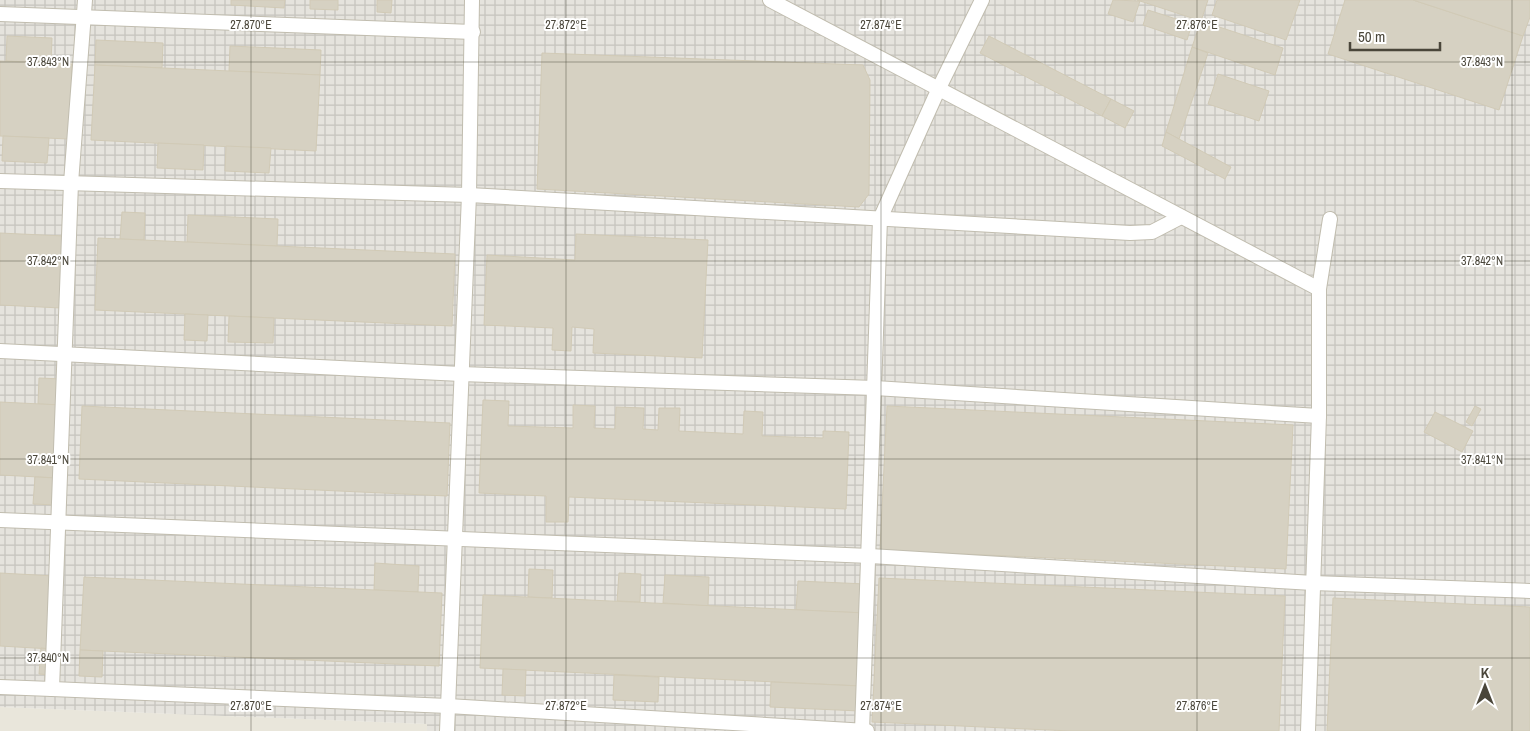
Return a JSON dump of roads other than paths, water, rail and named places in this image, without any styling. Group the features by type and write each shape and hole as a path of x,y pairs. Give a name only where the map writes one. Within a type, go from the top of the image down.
{"street":[{"path":"52,689 71,183 85,0"},
{"path":"448,731 468,195 473,32 472,0"},
{"path":"770,0 1319,289"},
{"path":"862,731 870,556 880,219 939,88 982,0"},
{"path":"0,14 473,32"},
{"path":"0,181 468,195 1130,233 1152,232 1181,217"},
{"path":"1308,731 1319,416 1319,289 1330,219"},
{"path":"0,351 461,374 875,388 1319,416"},
{"path":"0,520 870,556 1313,582 1530,591"},
{"path":"0,687 448,706 655,725 866,731"}]}
